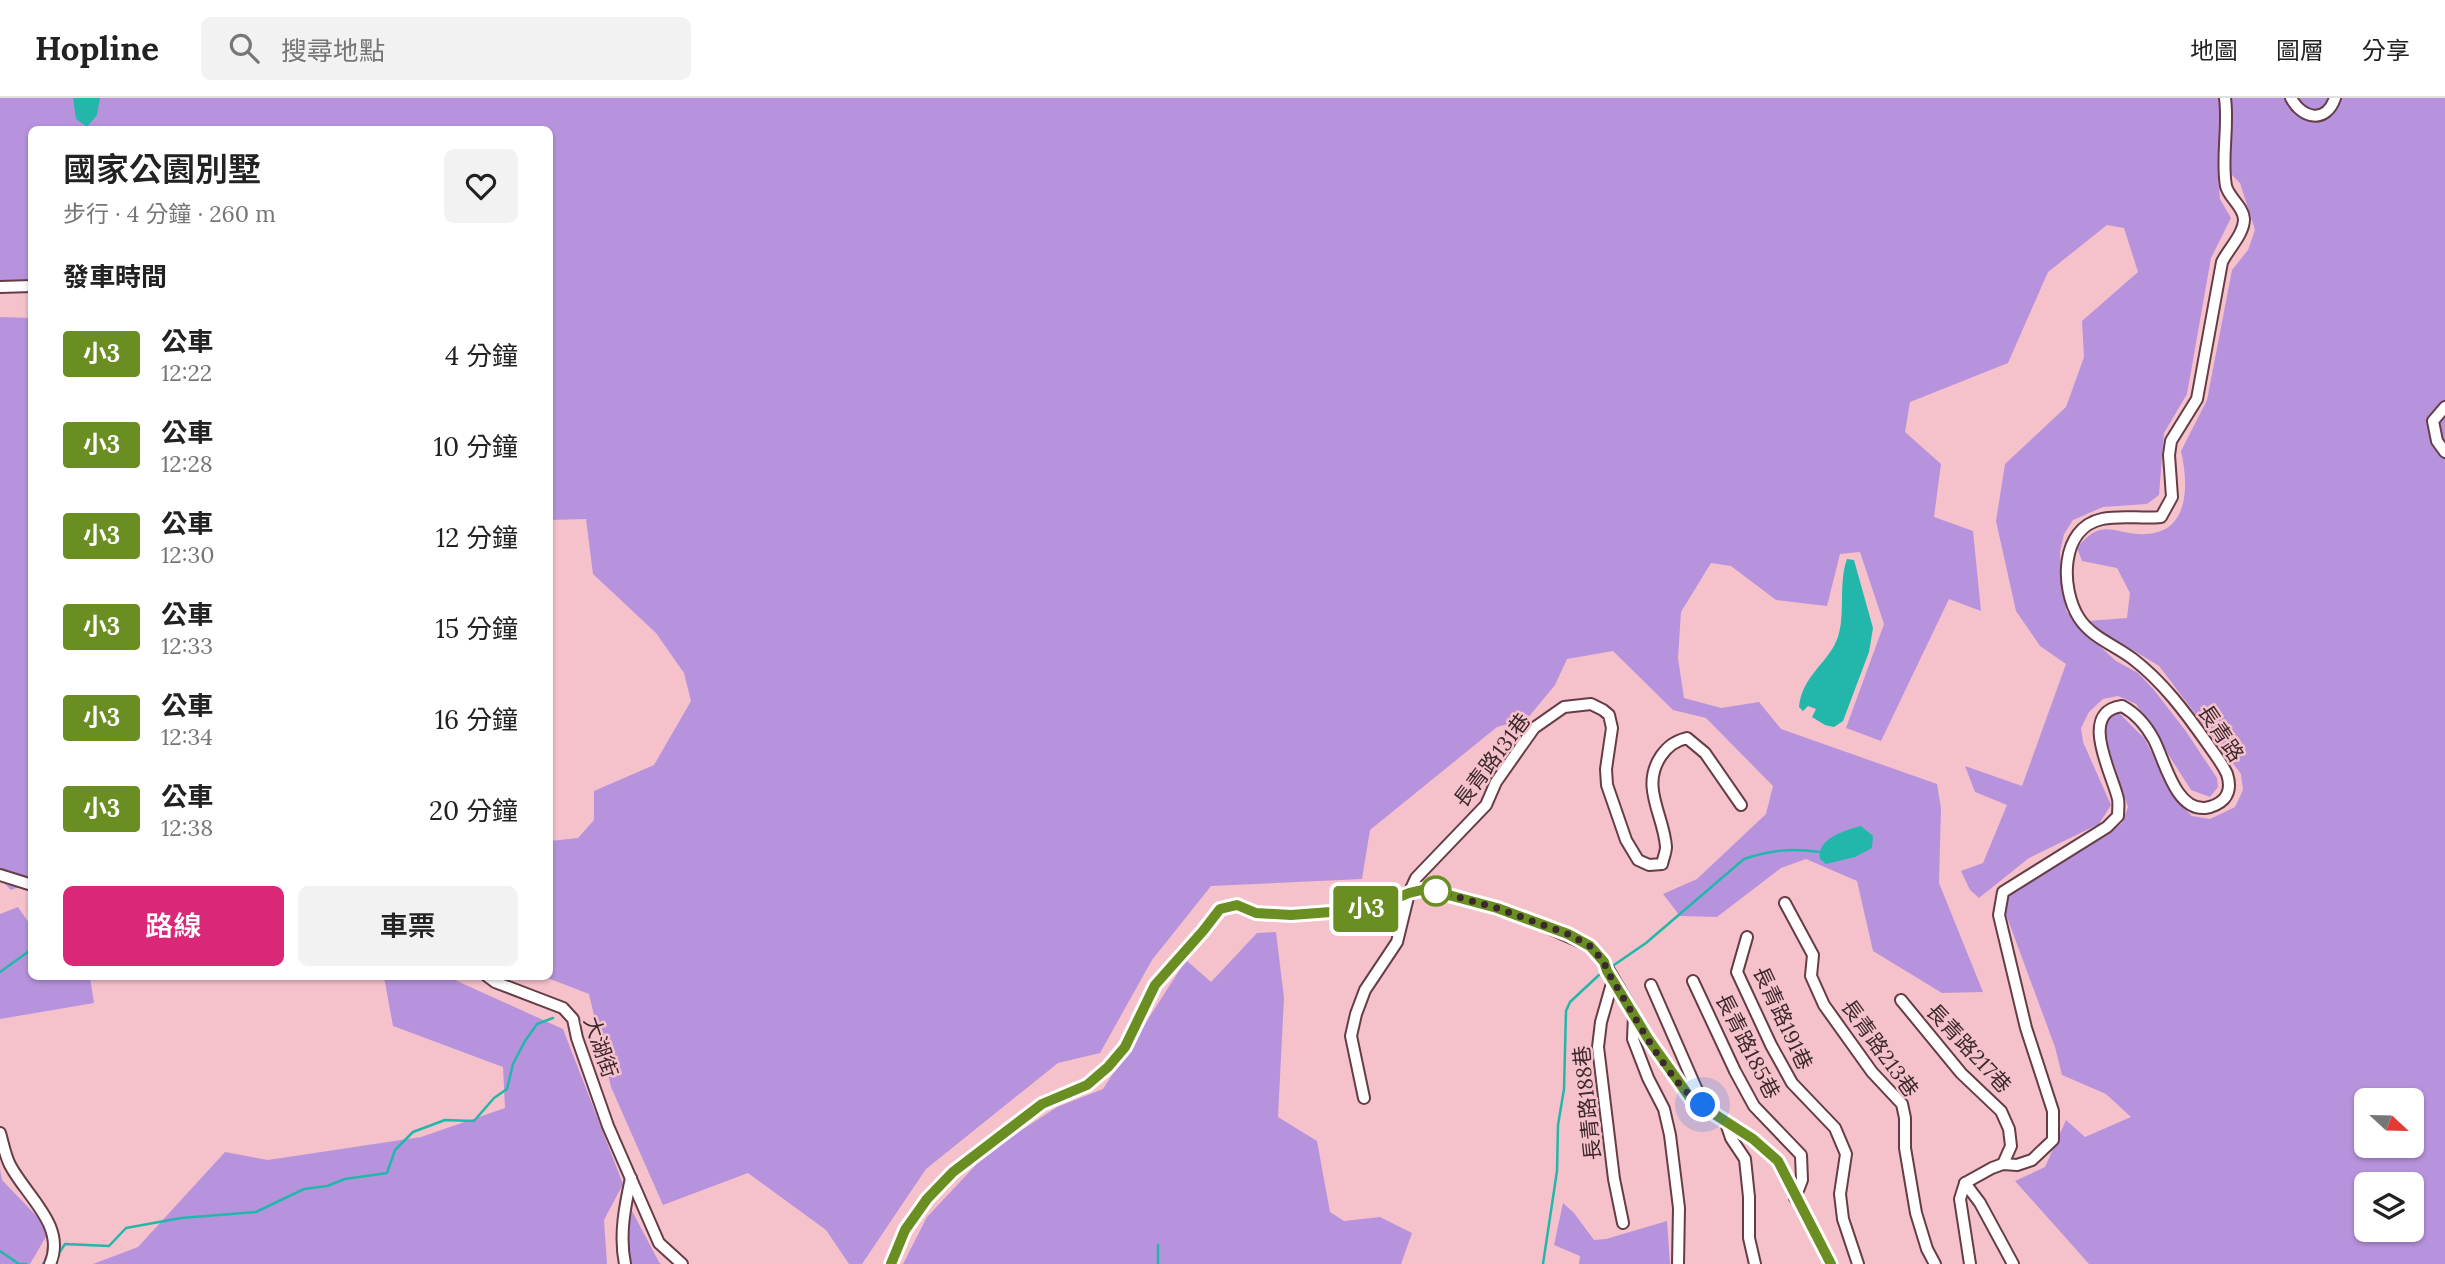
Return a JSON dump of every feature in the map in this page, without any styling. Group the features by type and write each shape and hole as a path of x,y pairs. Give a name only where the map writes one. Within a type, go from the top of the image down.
{"street":[{"name":"長青路","path":"1965,1182 2003,1164 2032,1160 2053,1140 2053,1111 2026,1028 1999,915 2000,903 2003,892 2010,886 2107,827 2118,816 2118,799 2103,760 2100,728 2102,718 2113,707 2122,706 2141,719 2170,778 2184,800 2191,805 2210,807 2226,797 2230,787 2223,766 2164,687 2134,659 2090,632 2078,617 2069,590 2068,564 2069,549 2074,537 2091,524 2101,519 2161,517 2172,497 2169,455 2171,441 2197,399 2222,262 2233,242 2240,236 2244,222 2241,209 2228,194 2224,172 2228,128 2225,98"},
{"path":"2291,98 2301,112 2311,116 2323,114 2332,106 2334,98"},
{"path":"0,287 28,286"},
{"path":"2445,407 2434,421 2437,441 2445,452"},
{"name":"長青路131巷","path":"1364,1098 1351,1036 1365,990 1396,942 1409,893 1416,878 1486,806 1496,782 1534,728 1564,707 1591,705 1609,715 1612,728 1606,769 1607,785 1626,840 1638,860 1649,864 1662,864 1666,849 1651,785 1654,766 1665,749 1677,740 1687,738 1705,754 1741,806"},
{"path":"0,875 28,884"},
{"path":"891,1264 905,1230 927,1199 953,1172 1042,1104 1087,1085 1108,1067 1125,1047 1155,985 1220,909 1237,905 1256,913 1291,915 1371,909 1426,889 1497,908 1568,934 1590,946 1604,962 1672,1075 1691,1099 1726,1120 1774,1156 1832,1264"},
{"name":"長青路213巷","path":"1784,903 1813,956 1811,976 1824,1005 1872,1072 1902,1104 1905,1148 1916,1213 1927,1249 1935,1264"},
{"name":"長青路191巷","path":"1747,937 1737,972 1751,1005 1792,1083 1835,1128 1846,1154 1840,1194 1843,1219 1858,1264"},
{"name":"大湖街","path":"497,980 563,1007 573,1019 576,1038 608,1126 631,1178"},
{"name":"長青路188巷","path":"1613,980 1601,1022 1598,1047 1622,1223"},
{"name":"長青路185巷","path":"1693,981 1754,1106 1801,1154 1802,1180 1795,1198"},
{"path":"1651,985 1703,1105"},
{"name":"長青路217巷","path":"1900,1000 1961,1073 2001,1111 2009,1129 2011,1146 2003,1164"},
{"path":"1634,1015 1633,1039 1664,1109 1670,1135 1679,1208 1678,1264"},
{"path":"1726,1120 1731,1138 1745,1159 1749,1238 1755,1264"},
{"path":"0,1133 10,1165 48,1222 53,1236 50,1264"},
{"path":"625,1264 622,1252 623,1217 631,1178"},
{"path":"631,1178 659,1243 682,1264"},
{"path":"1965,1182 1960,1199 1970,1264"},
{"path":"1965,1182 1980,1203 2013,1264"}],"shaded area":[{"path":"0,98 2445,98 2445,1264 2089,1264 2015,1181 2045,1167 2066,1120 2085,1137 2131,1117 2106,1094 2062,1075 2055,1047 2004,909 2007,893 2107,835 2122,823 2128,807 2102,729 2106,719 2119,713 2144,738 2178,802 2192,816 2210,819 2235,807 2243,790 2241,774 2159,666 2128,647 2099,634 2088,621 2127,618 2130,593 2117,568 2082,561 2077,548 2094,532 2110,529 2147,534 2161,531 2179,515 2185,490 2181,451 2207,400 2232,270 2248,250 2255,230 2240,183 2231,174 2218,176 2220,199 2231,218 2211,258 2187,394 2164,433 2159,495 2147,504 2103,507 2073,520 2064,534 2060,552 2061,584 2067,612 2084,632 2116,661 2138,673 2185,730 2217,778 2218,787 2210,797 2191,790 2136,704 2118,696 2103,699 2089,712 2081,728 2083,742 2111,805 2099,824 2029,858 1979,898 1970,890 1961,871 1983,863 2007,805 1975,792 1965,766 2022,786 2066,664 2040,646 2016,611 1996,521 2005,464 2066,407 2084,357 2082,321 2138,272 2124,228 2107,225 2048,272 2008,363 1910,402 1905,432 1941,464 1934,517 1973,531 1981,611 1949,599 1881,741 1846,728 1884,624 1860,552 1840,554 1827,606 1776,600 1731,566 1711,563 1681,612 1678,658 1684,698 1721,708 1759,702 1781,729 1937,784 1941,808 1939,883 1983,992 1942,993 1873,951 1857,881 1806,859 1781,868 1717,917 1680,916 1663,894 1697,879 1766,814 1773,786 1706,718 1673,710 1613,651 1567,659 1555,685 1527,719 1497,727 1370,830 1362,879 1211,886 1152,960 1100,1053 1058,1063 926,1169 862,1264 849,1264 826,1230 748,1173 663,1205 611,1087 589,994 553,980 553,841 578,838 594,820 594,791 654,765 691,701 684,673 656,633 593,574 586,519 553,520 553,126 28,126 28,288 0,281"},
{"path":"0,317 28,318 28,884 11,890 0,879"},
{"path":"18,907 28,922 28,980 90,980 94,1003 0,1019 0,914"},
{"path":"1276,932 1284,998 1278,1117 1317,1141 1330,1212 1344,1221 1380,1217 1412,1233 1401,1264 903,1264 927,1217 988,1152 1057,1107 1103,1089 1186,960 1211,982 1257,933"},
{"path":"385,980 456,980 563,1029 623,1184 604,1220 607,1264 93,1264 138,1247 225,1152 268,1160 421,1137 505,1108 503,1067 393,1026"},
{"path":"0,1169 2,1180 50,1230 30,1264 0,1264"},
{"path":"1563,1203 1594,1240 1667,1221 1670,1264 1579,1264 1580,1256 1554,1245"},
{"path":"632,1211 661,1264 629,1264 628,1222"}],"water":[{"path":"73,98 100,98 97,115 88,126 76,119"},
{"path":"1847,559 1854,560 1873,628 1869,652 1843,721 1834,727 1812,717 1816,709 1808,706 1803,711 1799,707 1808,681 1829,654 1838,636"},
{"path":"1861,826 1873,836 1872,848 1855,857 1826,864 1820,859 1822,846 1833,836"}],"waterway":[{"path":"1614,965 1646,943 1744,859 1781,851 1819,852"},
{"path":"0,972 28,952"},
{"path":"1543,1264 1557,1171 1558,1125 1564,1089 1566,1011 1570,1002 1599,975"},
{"path":"57,1256 65,1244 109,1246 126,1228 181,1218 256,1212 304,1189 387,1173 395,1150 413,1132 445,1120 474,1121 494,1098 507,1089 513,1064 537,1024 553,1018"},
{"path":"1158,1245 1158,1264"},
{"path":"0,1251 19,1264 26,1264"}],"bus line":[{"name":"小3","path":"891,1264 905,1230 927,1199 953,1172 986,1144 1042,1104 1087,1085 1108,1067 1125,1047 1155,985 1220,909 1237,905 1256,913 1291,915 1371,909 1426,889 1514,914 1568,934 1590,946 1604,962 1649,1040 1691,1099 1753,1139 1778,1161 1831,1264"}],"route":[{"path":"1436,891 1531,920 1568,934 1590,946 1604,962 1672,1075 1691,1099 1703,1105"}]}
